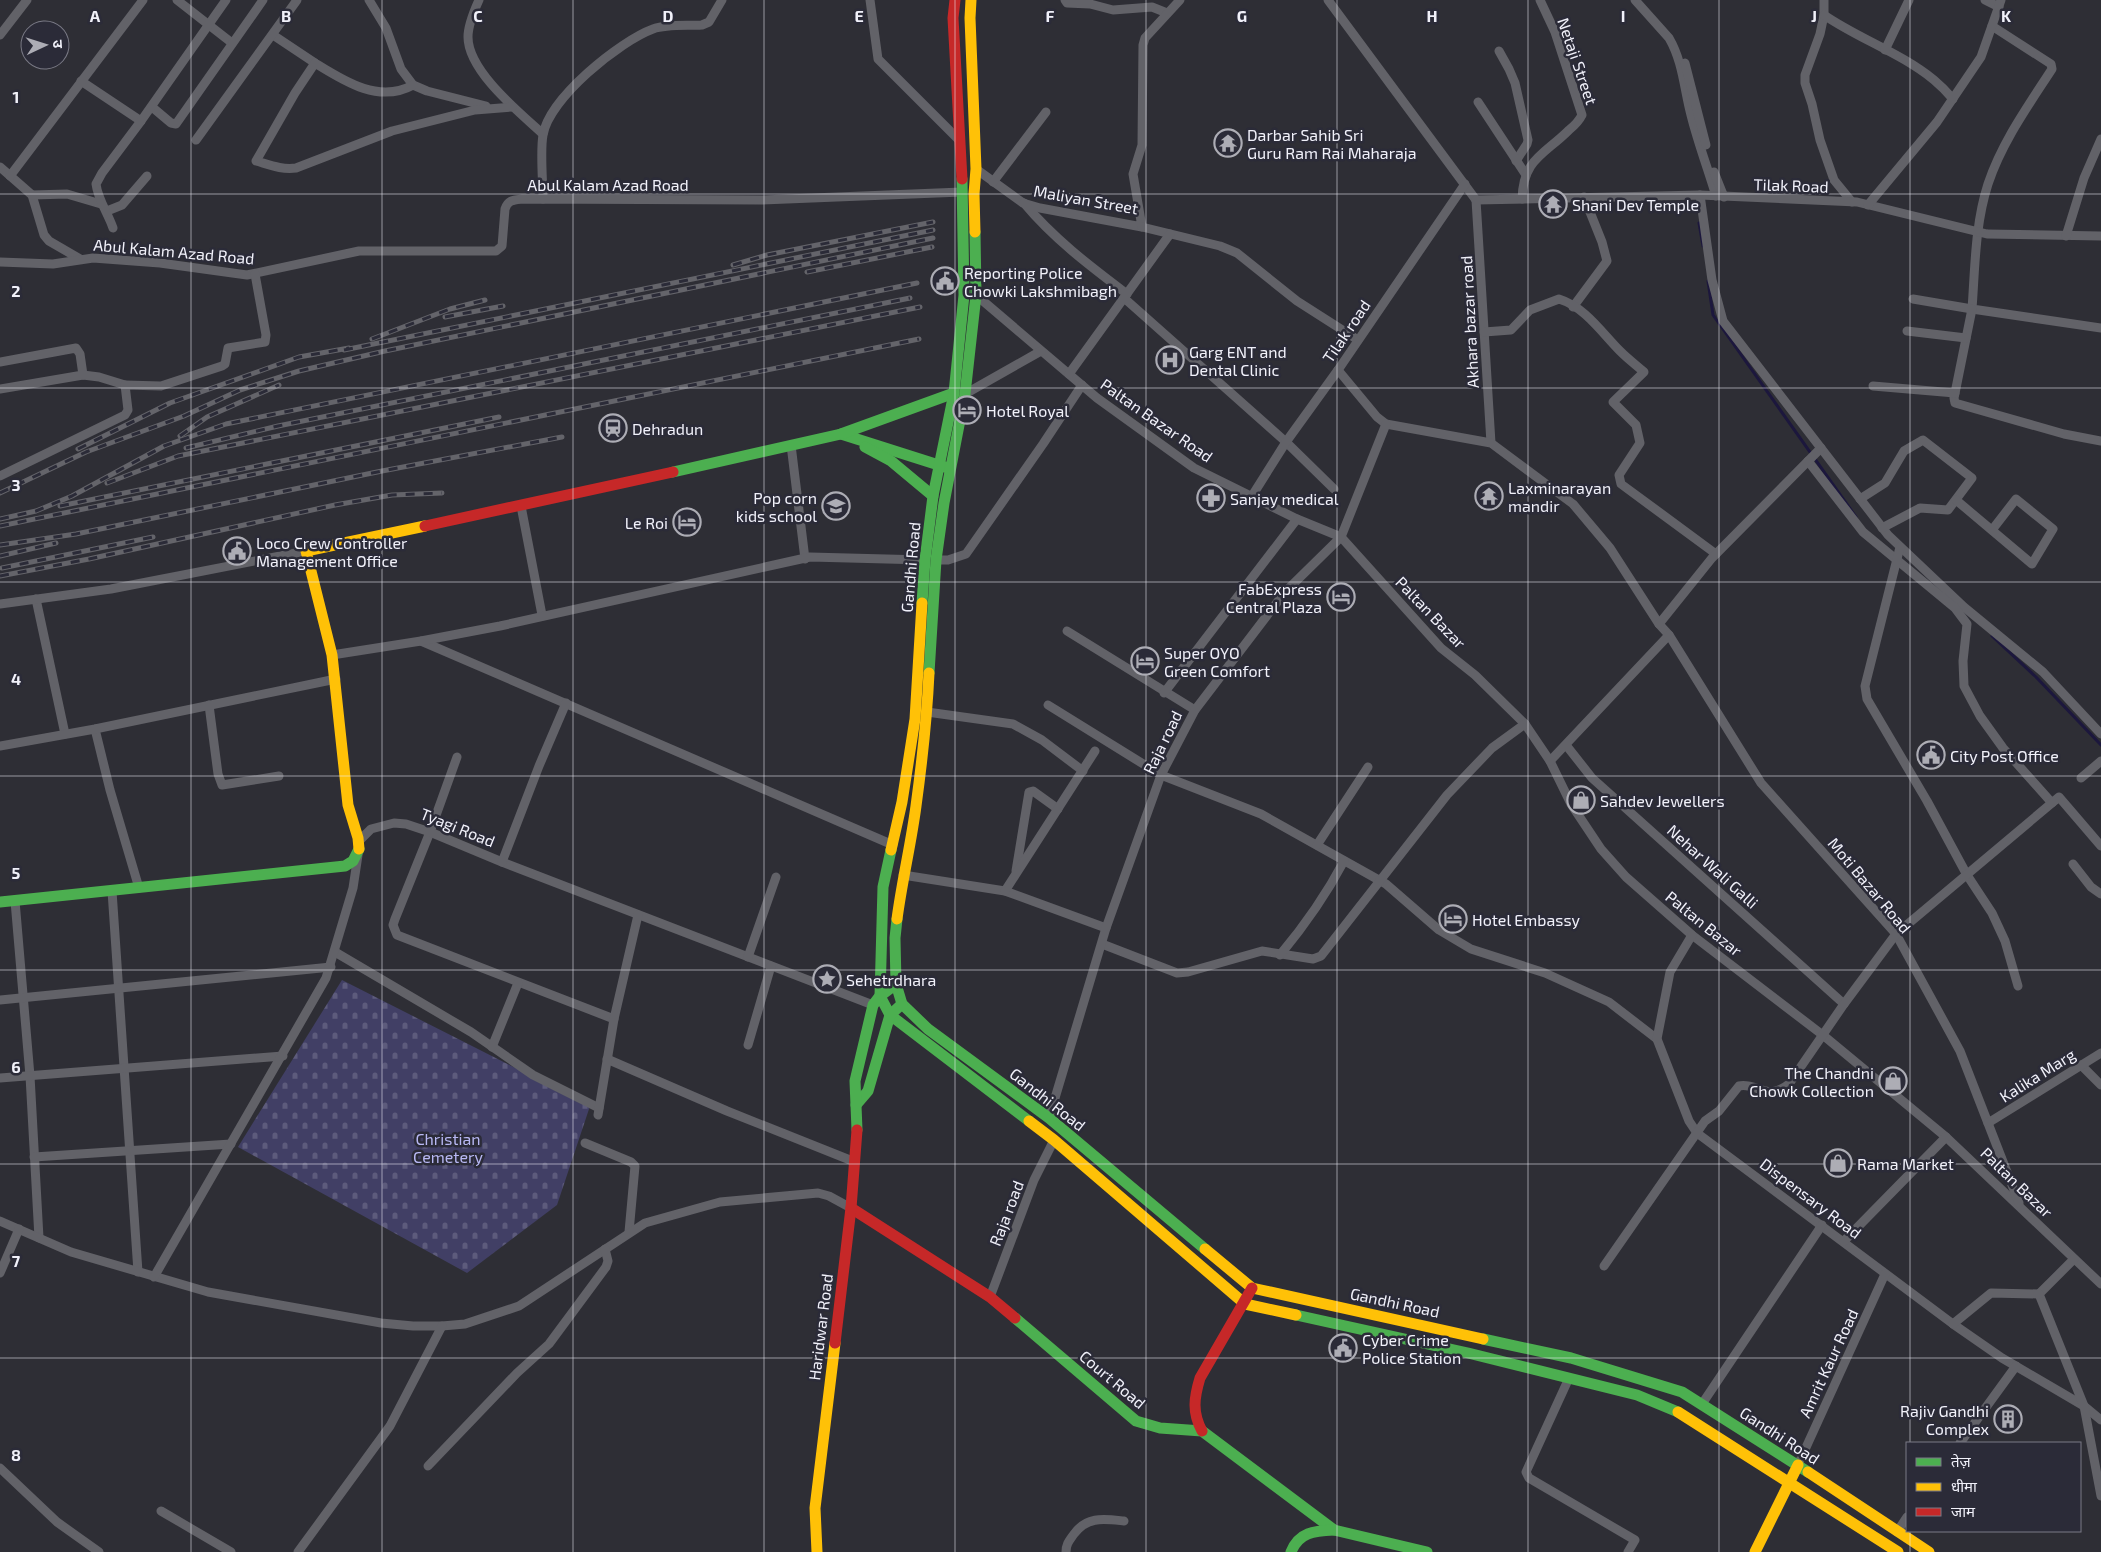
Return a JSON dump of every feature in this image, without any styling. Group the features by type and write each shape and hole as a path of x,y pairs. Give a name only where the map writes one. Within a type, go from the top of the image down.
{"main road":[{"name":"Gandhi Road","path":"955,0 953,18 961,142 964,295 959,394"},
{"name":"Gandhi Road","path":"971,0 970,18 976,169 976,295 930,560 927,712 916,807 903,875 895,938 896,984 902,1004 928,1028 1049,1118 1252,1288 1571,1358 1682,1392 1798,1465 1928,1552"},
{"path":"0,902 345,866 352,863 358,856 360,840 351,819 348,805 332,655 306,551 521,506 841,434 959,394"},
{"path":"841,434 945,467"},
{"path":"841,434 891,461 934,496"},
{"name":"Gandhi Road","path":"876,1000 883,887 902,802 915,719 934,496 945,467"},
{"path":"890,1015 876,1000 896,984"},
{"name":"Haridwar Road","path":"816,1552 815,1508 855,1162 857,1133 855,1081 876,1000"},
{"path":"856,1106 868,1091 890,1015 902,1004"},
{"name":"Gandhi Road","path":"890,1015 1054,1140 1246,1304 1468,1353 1638,1395 1675,1410 1898,1552"},
{"name":"Court Road","path":"851,1208 990,1297 1136,1421 1145,1425 1178,1430 1202,1431"},
{"path":"1252,1288 1246,1304 1225,1334 1197,1383 1193,1411 1202,1431 1334,1530"},
{"path":"1755,1552 1798,1465"},
{"path":"1291,1552 1294,1541 1305,1534 1334,1530 1427,1552"}],"street":[{"path":"0,35 27,0"},
{"path":"10,176 143,0"},
{"path":"177,0 232,43"},
{"path":"113,228 96,184 226,0"},
{"path":"152,107 170,123 176,124 263,0"},
{"path":"196,140 297,0"},
{"path":"370,0 386,28 401,69 413,85 427,91 488,107"},
{"path":"479,0 468,30 474,62 512,107 543,134"},
{"path":"543,199 543,134 563,97 589,71 628,42 654,29 709,22 722,0"},
{"path":"870,0 878,59 961,142"},
{"path":"1065,0 1071,4 1090,4 1113,10 1152,7 1167,13"},
{"name":"Maliyan Street","path":"976,169 1023,203 1040,208 1142,226 1133,174 1142,145 1143,44 1145,38 1180,0"},
{"path":"1328,0 1476,200"},
{"name":"Netaji Street","path":"1522,199 1522,186 1526,174 1540,154 1553,146 1582,115 1555,32 1540,0"},
{"path":"1635,0 1669,38 1681,63 1691,116 1720,197"},
{"path":"1824,0 1824,15 1820,34 1811,54 1805,75 1805,83 1820,140 1834,180 1852,202"},
{"path":"1885,50 1909,0"},
{"path":"1868,205 1937,122 1981,57 2000,3 1985,0"},
{"path":"1824,15 1843,28 1885,50 1933,79 1953,98"},
{"path":"1992,26 2050,64 2052,70 2013,129 1988,184 1978,232 1972,310 1954,403 2064,434 2101,441"},
{"path":"273,35 344,81 366,89 392,92 403,90 413,85"},
{"path":"1499,51 1510,69 1515,83 1528,140 1516,160"},
{"path":"315,63 295,93 256,161 277,168 296,168 392,131 488,107 512,107"},
{"path":"81,81 141,121"},
{"path":"1478,102 1526,174"},
{"path":"993,182 1046,112"},
{"path":"2066,236 2084,178 2101,139"},
{"path":"0,167 32,195 44,235 49,241 80,259"},
{"path":"32,195 67,194 104,207 122,205 147,176"},
{"name":"Tilak road","path":"1252,496 1286,442 1338,370 1464,184"},
{"name":"Abul Kalam Azad Road","path":"0,262 53,264 80,259 142,261 238,274 255,274 359,251 496,251 502,246 505,208 507,203 512,200 762,200 962,192"},
{"path":"1700,195 1712,280 1723,321 1882,528 1964,607 2043,672 2101,734"},
{"name":"Tilak Road","path":"1476,200 1700,195 1852,202 1987,234 2101,236"},
{"path":"1573,307 1607,261 1602,242 1584,197"},
{"name":"Akhara bazar road","path":"1476,200 1491,443"},
{"path":"1023,203 1071,251 1125,296 1286,442 1334,489"},
{"path":"1142,226 1220,246 1237,253 1298,301 1358,340"},
{"path":"1069,374 1170,234"},
{"path":"0,390 83,375 99,377 125,385 150,387 171,384 222,366 225,364 228,348 265,342 266,335 255,274"},
{"name":"Paltan Bazar Road","path":"976,295 1082,385 1194,468 1297,520 1341,537"},
{"path":"1484,332 1511,330 1530,310 1554,299 1562,300 1583,313 1621,352 1644,372 1613,402 1636,425 1640,443 1619,475 1621,484 1716,554"},
{"path":"1913,300 2101,328"},
{"path":"1907,331 1966,338"},
{"path":"0,362 76,348 80,354 83,375"},
{"path":"959,394 1041,351"},
{"path":"1338,370 1377,417 1386,424 1491,443"},
{"path":"0,476 125,416 128,410 125,385"},
{"path":"332,655 500,626 542,615 805,558 948,560 966,554 1044,444 1082,385"},
{"path":"1873,386 1955,393"},
{"name":"Raja road","path":"1049,1118 1106,928 1161,775 1195,710 1285,592 1341,537 1386,424"},
{"path":"1860,499 1886,483 1904,451 1923,440 1972,478 1948,510 1920,508 1882,528"},
{"name":"Moti Bazar Road","path":"1491,443 1573,504 1610,548 1659,624 1669,635 1761,783 1896,934 1960,1050 2020,1205"},
{"path":"792,445 805,558"},
{"path":"1659,624 1716,554 1821,448"},
{"path":"1808,461 1863,532 1955,608 1967,624 1962,661 1964,686 1980,716 2003,748 2052,802"},
{"path":"1956,500 2032,564 2053,529 2016,499 1992,530"},
{"path":"521,506 542,615"},
{"path":"1164,693 1297,520"},
{"name":"Paltan Bazar","path":"1341,537 1441,648 1476,676 1525,724 1550,761 1571,804 1601,850 1626,877 1692,935 1824,1036 1946,1136 2101,1284"},
{"path":"1900,547 1865,686 1867,699 1927,801 1967,875 1992,913 2005,941 2018,986"},
{"path":"0,604 111,589 306,551"},
{"path":"36,599 65,734"},
{"path":"1067,631 1164,693 1195,710"},
{"path":"1550,761 1669,635"},
{"path":"421,641 566,703 637,736 893,845"},
{"path":"0,746 95,729 336,679"},
{"path":"502,862 539,766 566,703"},
{"path":"209,705 218,774 222,785 279,776"},
{"path":"1048,705 1161,775 1261,814 1381,881 1439,930 1471,949 1545,973 1609,1002 1657,1039 1670,972 1692,935"},
{"path":"927,712 1013,724 1042,740 1083,771"},
{"path":"1102,944 1177,973 1188,972 1262,951 1313,959 1321,956 1448,795 1492,748 1525,724"},
{"path":"95,729 110,790 139,888"},
{"name":"Nehar Wali Galli","path":"1566,745 1592,778 1844,1004"},
{"path":"1005,891 1095,751"},
{"path":"456,757 430,832 395,920 394,931 397,935 614,1019"},
{"path":"2081,778 2101,761"},
{"path":"1317,845 1368,767"},
{"path":"1016,875 1028,792 1033,791 1058,809"},
{"path":"1604,1266 1705,1120 1719,1110 1740,1086 1745,1085 1770,1092 1783,1089 1789,1084 1824,1036 1844,1004 1896,934 2052,802 2059,797 2101,846"},
{"name":"Tyagi Road","path":"360,840 371,829 394,823 406,824 771,966 876,1000"},
{"path":"154,1277 321,988 331,967 353,888 358,856"},
{"path":"1280,955 1302,930 1344,861"},
{"path":"2073,864 2091,887 2101,894"},
{"path":"903,875 1005,891 1106,928"},
{"path":"748,957 776,877"},
{"path":"112,891 122,1068 138,1272"},
{"path":"16,900 30,1076 38,1238"},
{"path":"335,952 492,1047 533,1075 598,1111 614,1019 638,915"},
{"path":"748,1045 771,966"},
{"path":"0,1000 331,967"},
{"path":"492,1047 518,983"},
{"name":"Dispensary Road","path":"1657,1039 1689,1121 1697,1132 1953,1324 2016,1366 2084,1406 2101,1420"},
{"name":"Kalika Marg","path":"1988,1123 2101,1053"},
{"path":"0,1078 283,1056"},
{"path":"607,1059 727,1112 855,1162"},
{"path":"2081,1065 2101,1085"},
{"path":"1844,1241 1946,1136"},
{"name":"Raja road","path":"990,1297 1034,1180 1054,1140"},
{"path":"585,1143 631,1162 635,1166 629,1232"},
{"path":"34,1157 231,1144"},
{"path":"0,1220 71,1252 154,1277 242,1298 381,1323 442,1326 465,1324 519,1306 546,1290 644,1223 720,1202 818,1193 851,1208"},
{"path":"1702,1404 1822,1225"},
{"path":"0,1273 19,1229"},
{"path":"428,1466 517,1373 549,1344 606,1267 608,1261 605,1249"},
{"path":"1953,1324 1992,1293 2039,1294 2074,1259"},
{"name":"Amrit Kaur Road","path":"1798,1465 1885,1274"},
{"path":"2039,1294 2084,1406 2101,1496"},
{"path":"298,1552 390,1426 442,1326"},
{"path":"1961,1442 2016,1366"},
{"path":"1569,1378 1526,1472 1529,1478 1634,1540 1628,1552"},
{"path":"0,1468 57,1522 99,1552"},
{"path":"161,1511 231,1552"},
{"path":"1066,1552 1066,1545 1070,1539 1088,1521 1098,1518 1124,1522"},
{"path":"1897,1532 1906,1519"}],"green space":[{"name":"Christian Cemetery","path":"342,980 590,1106 557,1205 467,1273 238,1147"}],"waterway":[{"path":"1699,223 1703,246"},
{"path":"1708,281 1713,315 1856,517"},
{"path":"1992,636 2036,677 2101,745"}],"railway":[{"path":"733,265 767,255 933,222"},
{"path":"344,350 933,230"},
{"path":"0,493 86,452 184,416 240,390 299,371 385,351 933,238"},
{"path":"807,272 932,247"},
{"path":"0,519 36,511 72,496 164,446 226,424 917,283"},
{"path":"186,448 278,426 910,298"},
{"path":"372,339 450,309 485,300"},
{"path":"445,317 503,306"},
{"path":"107,483 178,456 920,307"},
{"path":"0,526 919,339"},
{"path":"78,449 170,403 299,357 349,348"},
{"path":"180,436 207,417 279,385"},
{"path":"60,506 499,417"},
{"path":"0,545 76,534 382,471 562,437"},
{"path":"0,576 89,559 335,505 392,495 442,493"},
{"path":"2,568 153,537"},
{"path":"0,556 56,543"}],"traffic: fast":[{"path":"922,603 933,496 954,393 964,295 962,179"},
{"path":"929,673 936,560 944,503 965,394 976,295 975,232"},
{"path":"673,472 841,434 954,393"},
{"path":"841,434 948,468"},
{"path":"865,447 891,461 933,496"},
{"path":"0,902 345,866 353,861 359,849"},
{"path":"891,850 883,887 880,996 890,1015 1029,1121"},
{"path":"897,919 895,938 896,984 902,1004 928,1029 1049,1118 1205,1249"},
{"path":"857,1130 855,1081 873,1005 880,996 896,984"},
{"path":"856,1105 868,1091 890,1015 902,1004"},
{"path":"1296,1315 1468,1353 1637,1395 1678,1412"},
{"path":"1015,1318 1136,1421 1160,1428 1202,1431 1334,1530 1427,1552"},
{"path":"1483,1339 1571,1358 1682,1392 1808,1472"},
{"path":"1291,1552 1298,1540 1308,1534 1334,1530"}],"traffic: slow":[{"path":"971,0 970,18 976,169 974,194 975,232"},
{"path":"359,849 358,838 348,805 332,655 306,551 425,526"},
{"path":"891,850 902,802 915,719 922,603"},
{"path":"897,919 914,820 926,723 929,673"},
{"path":"1029,1121 1054,1140 1245,1304 1296,1315"},
{"path":"1205,1249 1252,1288 1483,1339"},
{"path":"817,1552 815,1508 835,1343"},
{"path":"1678,1412 1898,1552"},
{"path":"1755,1552 1798,1465"},
{"path":"1808,1472 1929,1552"}],"traffic: jam":[{"path":"955,0 953,18 962,179"},
{"path":"425,526 673,472"},
{"path":"835,1343 851,1208 857,1130"},
{"path":"851,1208 990,1297 1015,1318"},
{"path":"1202,1431 1195,1411 1196,1392 1200,1378 1252,1288"}],"place":[{"name":"Darbar Sahib Sri Guru Ram Rai Maharaja","path":"1228,143"},
{"name":"Shani Dev Temple","path":"1553,204"},
{"name":"Reporting Police Chowki Lakshmibagh","path":"945,281"},
{"name":"Garg ENT and Dental Clinic","path":"1170,360"},
{"name":"Hotel Royal","path":"967,410"},
{"name":"Dehradun","path":"613,428"},
{"name":"Laxminarayan mandir","path":"1489,496"},
{"name":"Sanjay medical","path":"1211,498"},
{"name":"Pop corn kids school","path":"836,506"},
{"name":"Le Roi","path":"687,522"},
{"name":"Loco Crew Controller Management Office","path":"237,551"},
{"name":"FabExpress Central Plaza","path":"1341,597"},
{"name":"Super OYO Green Comfort","path":"1145,661"},
{"name":"City Post Office","path":"1931,755"},
{"name":"Sahdev Jewellers","path":"1581,800"},
{"name":"Hotel Embassy","path":"1453,919"},
{"name":"Sehetrdhara","path":"827,979"},
{"name":"The Chandni Chowk Collection","path":"1893,1081"},
{"name":"Rama Market","path":"1838,1163"},
{"name":"Cyber Crime Police Station","path":"1343,1348"},
{"name":"Rajiv Gandhi Complex","path":"2008,1419"}]}
